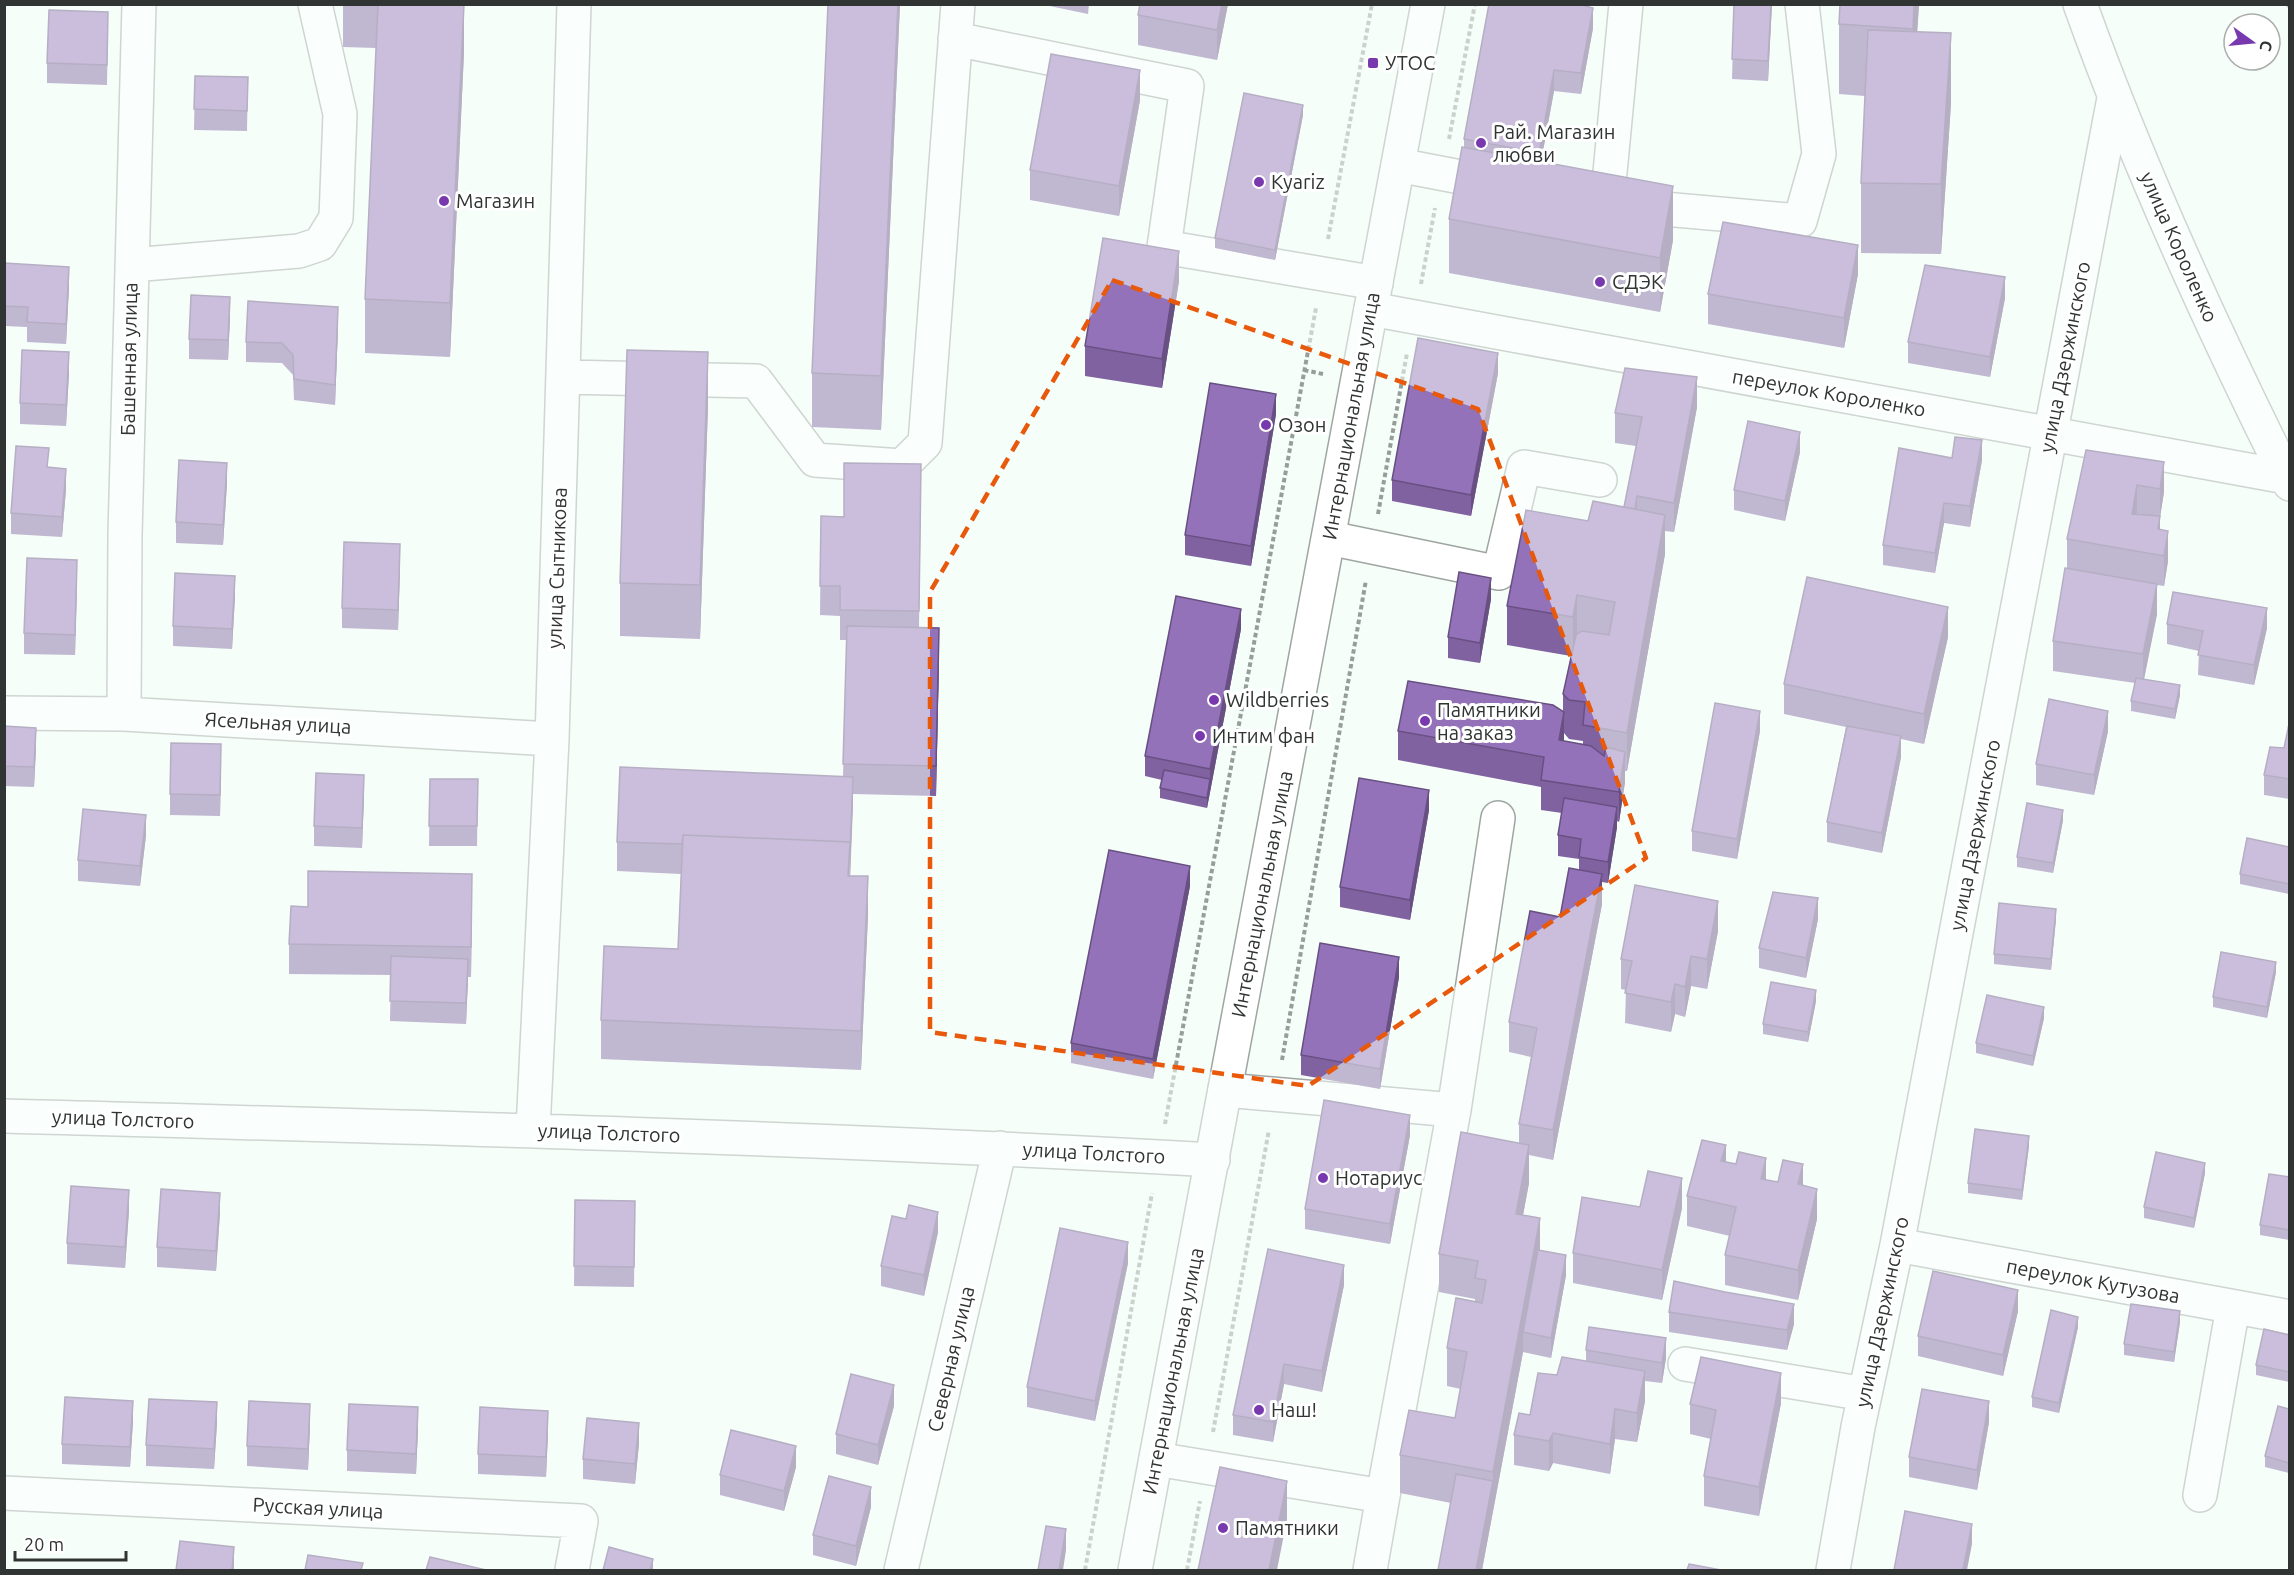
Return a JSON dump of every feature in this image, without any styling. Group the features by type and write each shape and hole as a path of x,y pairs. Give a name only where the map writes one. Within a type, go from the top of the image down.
{"street":[{"name":"Башенная улица","path":"124,714 125,535 139,4"},
{"path":"132,265 299,252 320,244 336,218 340,114 315,4"},
{"name":"улица Сытникова","path":"533,1130 552,739 574,4"},
{"path":"563,377 756,381 815,460 902,466 925,443 958,4"},
{"name":"Интернациональная улица","path":"1135,1570 1428,4"},
{"path":"1626,4 1595,202 1800,221 1819,154 1802,4"},
{"name":"улица Короленко","path":"2080,4 2114,98 2233,369 2288,481"},
{"name":"переулок Короленко","path":"955,39 1187,86 1164,247 1322,274 1414,316 2050,434 2288,481"},
{"name":"улица Дзержинского","path":"1833,1570 1865,1394 1898,1245 2114,98"},
{"path":"1398,165 1536,191"},
{"path":"1329,538 1499,573 1524,467 1600,480"},
{"name":"Ясельная улица","path":"4,713 124,714 552,739"},
{"path":"1370,1570 1454,1110 1498,818"},
{"path":"1226,1090 1454,1110"},
{"name":"улица Толстого","path":"4,1116 533,1130 1000,1148 1212,1160"},
{"name":"Северная улица","path":"901,1570 1000,1148"},
{"name":"переулок Кутузова","path":"1898,1245 2289,1317"},
{"path":"2200,1495 2233,1307"},
{"path":"1685,1364 1865,1394"},
{"path":"1156,1459 1383,1496"},
{"name":"Русская улица","path":"4,1493 581,1521 572,1570"}],"path":[{"path":"1085,1570 1372,4"},
{"path":"1187,1570 1276,1094 1414,316 1475,4"}],"highlighted area":[{"path":"1112,280 1478,409 1646,858 1308,1086 930,1032 930,592"}],"building":[{"path":"378,4 464,4 450,303 365,299"},
{"path":"828,4 898,4 881,376 812,373"},
{"path":"1140,4 1222,4 1217,30 1138,15"},
{"path":"1489,4 1578,4 1593,8 1581,73 1554,70 1539,153 1464,139"},
{"path":"1734,4 1771,4 1768,61 1732,59"},
{"path":"1840,4 1914,4 1913,29 1839,24"},
{"path":"49,10 108,12 107,65 47,63"},
{"path":"1868,30 1951,33 1941,184 1861,183"},
{"path":"1051,54 1140,70 1119,186 1030,170"},
{"path":"195,76 248,77 247,111 194,109"},
{"name":"Kyariz","path":"1244,93 1303,105 1275,250 1215,238"},
{"path":"1462,147 1673,186 1660,258 1449,219"},
{"path":"1723,222 1858,245 1844,318 1708,294"},
{"path":"1103,238 1179,251 1162,359 1085,346"},
{"path":"4,263 69,267 66,324 27,322 28,307 4,306"},
{"path":"1925,265 2005,277 1990,357 1908,342"},
{"path":"191,295 230,297 228,340 189,339"},
{"path":"248,301 338,307 335,385 294,379 293,355 282,343 246,342"},
{"path":"1418,338 1498,353 1471,495 1392,480"},
{"path":"22,350 69,352 66,405 20,403"},
{"path":"627,350 708,352 700,585 620,583"},
{"path":"1625,368 1697,377 1674,503 1637,496 1635,509 1624,507 1642,417 1615,413"},
{"path":"1210,383 1276,394 1251,546 1185,535"},
{"path":"1748,421 1800,432 1785,501 1734,490"},
{"path":"1955,437 1982,440 1970,506 1944,503 1935,553 1883,545 1899,448 1952,458"},
{"path":"16,446 49,448 47,467 66,469 62,517 11,513"},
{"path":"2086,450 2164,462 2160,489 2137,485 2132,514 2160,516 2158,529 2168,531 2164,556 2067,539"},
{"path":"179,460 227,463 223,525 176,522"},
{"path":"844,463 921,464 919,611 840,610 840,586 820,586 821,516 844,517"},
{"path":"1593,501 1665,515 1627,733 1583,725 1585,702 1569,700 1563,694 1576,635 1582,631 1609,635 1615,602 1577,595 1573,617 1507,606 1526,510 1588,521"},
{"path":"344,542 400,544 398,610 342,608"},
{"path":"27,558 77,560 75,635 24,633"},
{"path":"2065,568 2157,584 2143,654 2053,641"},
{"path":"1459,572 1491,578 1480,643 1448,637"},
{"path":"175,573 235,576 232,629 173,626"},
{"path":"1807,577 1948,607 1924,714 1784,684"},
{"path":"2173,592 2267,608 2254,665 2198,655 2203,631 2167,624"},
{"path":"1176,596 1241,609 1210,769 1145,756"},
{"path":"847,626 939,628 936,766 843,764"},
{"path":"2136,678 2180,685 2175,709 2131,701"},
{"path":"1408,681 1553,705 1564,712 1559,740 1591,746 1604,756 1606,747 1625,752 1619,792 1541,780 1544,757 1398,731"},
{"path":"2049,699 2108,711 2094,775 2036,764"},
{"path":"1715,703 1760,711 1737,839 1692,831"},
{"path":"2289,724 2289,779 2264,775 2270,747 2284,748"},
{"path":"4,726 36,728 34,767 4,766"},
{"path":"1847,726 1901,736 1882,833 1827,822"},
{"path":"171,743 221,744 220,795 170,794"},
{"path":"620,767 853,777 850,851 850,842 683,835 682,844 617,842"},
{"path":"1164,770 1210,779 1207,798 1160,788"},
{"path":"316,773 364,775 362,828 314,826"},
{"path":"1359,778 1429,790 1410,900 1340,887"},
{"path":"430,779 478,779 477,826 429,826"},
{"path":"1564,798 1617,807 1608,862 1579,857 1581,839 1558,835"},
{"path":"2027,803 2063,810 2053,863 2017,857"},
{"path":"83,809 146,815 140,866 78,860"},
{"path":"683,835 850,842 848,876 868,876 861,1031 601,1020 604,946 678,949"},
{"path":"2247,838 2289,847 2289,884 2240,874"},
{"path":"1109,850 1190,866 1153,1059 1071,1043"},
{"path":"1569,868 1602,874 1553,1130 1519,1124 1537,1028 1509,1022 1530,911 1560,917"},
{"path":"308,871 472,874 471,947 289,944 291,906 308,907"},
{"path":"1635,885 1718,901 1707,959 1691,956 1685,987 1675,984 1671,1002 1625,993 1632,961 1621,959"},
{"path":"1773,892 1818,898 1806,958 1759,948"},
{"path":"1999,903 2056,909 2051,959 1994,954"},
{"path":"1320,943 1399,957 1380,1069 1301,1055"},
{"path":"2221,952 2276,962 2267,1007 2213,997"},
{"path":"391,956 468,959 466,1003 390,1001"},
{"path":"1771,982 1816,990 1808,1032 1763,1024"},
{"path":"1987,995 2044,1007 2033,1056 1976,1043"},
{"path":"1324,1100 1410,1115 1390,1224 1305,1209"},
{"path":"1975,1129 2029,1136 2022,1190 1968,1183"},
{"path":"1461,1132 1529,1145 1516,1214 1540,1218 1493,1472 1400,1455 1409,1410 1455,1418 1467,1352 1447,1348 1456,1298 1482,1303 1486,1280 1475,1278 1478,1261 1439,1254"},
{"path":"1702,1140 1726,1145 1721,1161 1736,1164 1739,1152 1766,1158 1761,1179 1778,1182 1783,1160 1803,1164 1798,1184 1817,1189 1798,1270 1725,1255 1736,1207 1687,1196"},
{"path":"2156,1152 2205,1163 2194,1218 2144,1207"},
{"path":"1648,1171 1682,1178 1662,1270 1573,1253 1582,1197 1640,1207"},
{"path":"2269,1174 2289,1177 2289,1230 2260,1225"},
{"path":"71,1186 129,1190 125,1247 67,1243"},
{"path":"161,1189 220,1193 216,1251 157,1247"},
{"path":"575,1200 635,1201 634,1267 574,1266"},
{"path":"909,1205 938,1212 924,1275 881,1266 892,1216 906,1219"},
{"path":"1060,1228 1128,1242 1095,1401 1027,1387"},
{"path":"1268,1249 1344,1265 1322,1371 1284,1364 1273,1422 1233,1415"},
{"path":"1538,1250 1566,1255 1551,1338 1523,1332"},
{"path":"1933,1271 2018,1290 2003,1355 1918,1336"},
{"path":"1674,1281 1794,1304 1787,1330 1669,1312"},
{"path":"2131,1304 2180,1311 2174,1352 2124,1344"},
{"path":"2051,1310 2078,1317 2059,1403 2032,1397"},
{"path":"1589,1327 1666,1338 1662,1363 1586,1350"},
{"path":"2264,1329 2289,1335 2289,1372 2256,1365"},
{"path":"1562,1357 1645,1371 1637,1413 1615,1409 1610,1444 1553,1433 1549,1441 1514,1435 1519,1413 1530,1415 1538,1373 1557,1375"},
{"path":"1701,1357 1781,1373 1759,1487 1704,1476 1716,1410 1690,1404"},
{"path":"851,1374 894,1385 878,1445 836,1434"},
{"path":"1922,1389 1989,1401 1977,1470 1909,1457"},
{"path":"65,1397 133,1401 130,1447 62,1444"},
{"path":"149,1399 217,1402 214,1449 146,1445"},
{"path":"249,1401 310,1404 308,1449 247,1446"},
{"path":"349,1404 418,1407 416,1454 347,1450"},
{"path":"2278,1406 2289,1409 2289,1463 2265,1456"},
{"path":"480,1407 548,1411 546,1457 478,1454"},
{"path":"587,1418 639,1423 635,1464 583,1459"},
{"path":"731,1430 796,1446 784,1491 720,1475"},
{"path":"1220,1467 1287,1481 1269,1570 1198,1570"},
{"path":"1456,1474 1493,1481 1476,1570 1438,1570"},
{"path":"829,1476 871,1487 856,1546 813,1535"},
{"path":"1905,1511 1972,1524 1963,1570 1894,1570"},
{"path":"1046,1526 1066,1529 1059,1570 1038,1570"},
{"path":"180,1541 234,1547 232,1570 176,1570"},
{"path":"609,1547 653,1559 650,1570 603,1570"},
{"path":"308,1555 363,1563 361,1570 305,1570"},
{"path":"430,1557 486,1570 426,1570"},
{"path":"1689,1564 1721,1570 1687,1570"}],"railway":[{"path":"2288,4 2290,9"}],"place":[{"name":"УТОС","path":"1373,63"},
{"name":"Рай. Магазин любви","path":"1481,143"},
{"name":"Kyariz","path":"1259,182"},
{"name":"Магазин","path":"444,201"},
{"name":"СДЭК","path":"1600,282"},
{"name":"Озон","path":"1266,425"},
{"name":"Wildberries","path":"1214,700"},
{"name":"Памятники на заказ","path":"1425,721"},
{"name":"Интим фан","path":"1200,736"},
{"name":"Нотариус","path":"1323,1178"},
{"name":"Наш!","path":"1259,1410"},
{"name":"Памятники","path":"1223,1528"}]}
